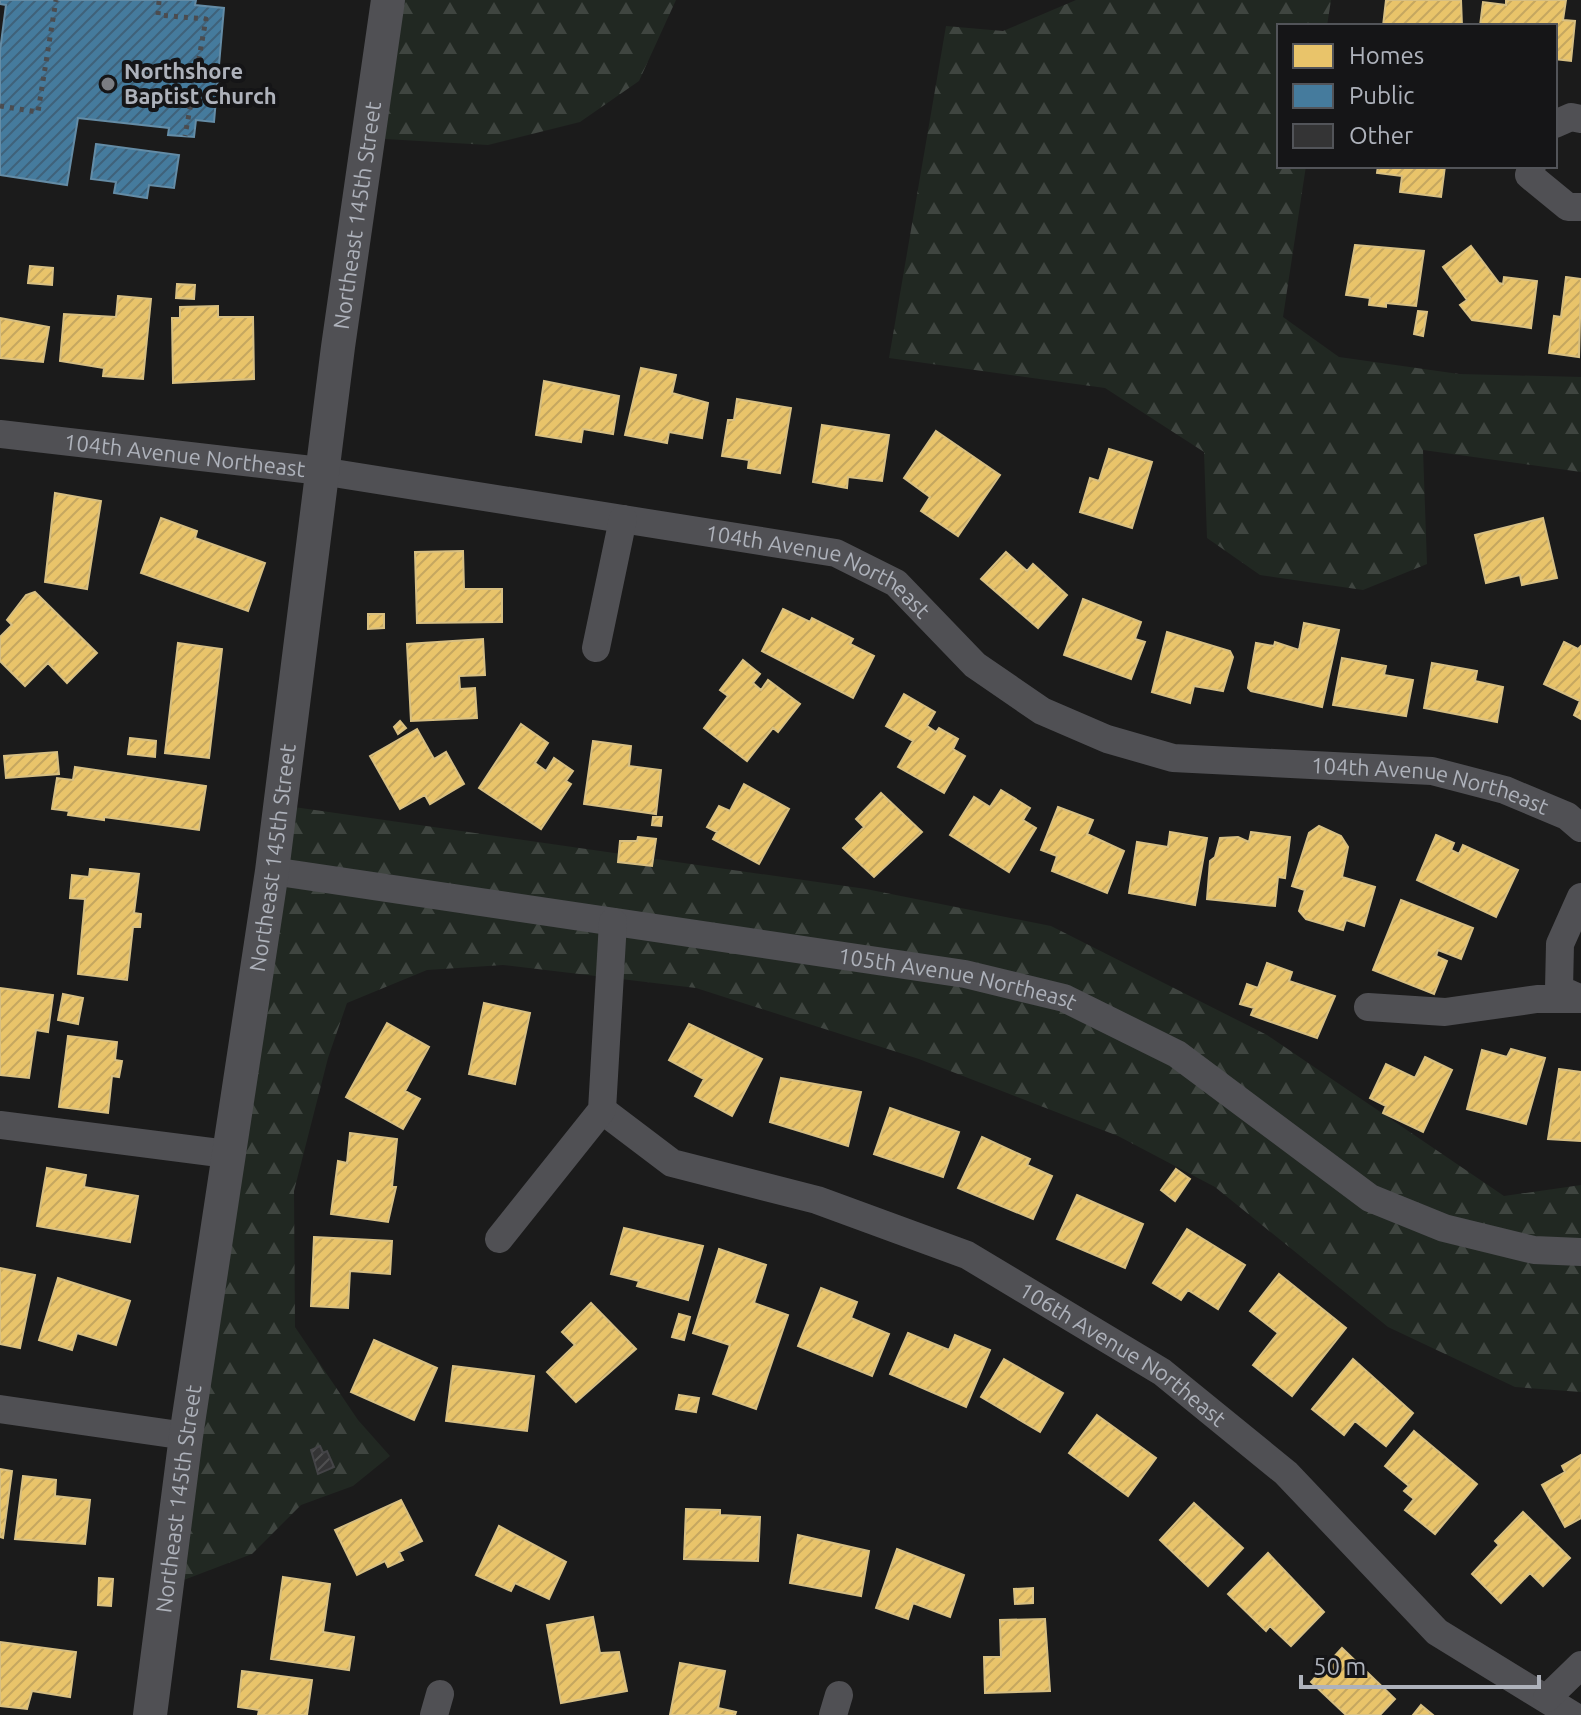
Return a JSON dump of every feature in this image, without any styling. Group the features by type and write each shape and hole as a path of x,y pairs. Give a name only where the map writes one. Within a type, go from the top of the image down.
{"street":[{"name":"Northeast 145th Street","path":"150,1715 186,1436 272,871 321,471 388,0"},
{"path":"1557,123 1571,117 1581,119"},
{"path":"1531,168 1529,175 1568,207 1581,207"},
{"name":"104th Avenue Northeast","path":"0,434 321,471 836,553 896,583 975,665 1031,704 1107,739 1173,758 1432,771 1505,790 1567,816 1581,828"},
{"path":"596,648 623,519"},
{"name":"105th Avenue Northeast","path":"272,871 965,974 1064,998 1177,1054 1370,1198 1444,1228 1534,1250 1581,1252"},
{"path":"1581,897 1560,944 1559,989 1581,999"},
{"path":"499,1239 602,1110 613,922"},
{"path":"1368,1007 1445,1012 1537,999 1581,999"},
{"name":"106th Avenue Northeast","path":"602,1110 672,1163 817,1200 967,1255 1162,1372 1286,1473 1437,1632 1572,1715"},
{"path":"0,1125 227,1154"},
{"path":"0,1409 186,1436"},
{"path":"1547,1698 1581,1665"}],"path":[{"path":"0,106 38,112 56,0"},
{"path":"152,0 160,0 158,15 206,19 185,136"}],"green space":[{"path":"387,0 676,0 639,81 580,122 488,145 368,138"},
{"path":"1076,0 1331,0 1327,24 1277,24 1277,168 1306,168 1283,317 1339,357 1459,374 1581,377 1581,472 1423,450 1427,564 1363,590 1260,575 1207,538 1204,452 1105,388 889,358 946,26 1003,31"},
{"path":"280,805 866,889 1051,926 1267,1035 1504,1196 1581,1185 1581,1392 1515,1387 1388,1327 1215,1187 1118,1136 919,1059 696,988 503,965 427,970 347,1003 328,1058 294,1191 295,1327 358,1420 390,1456 353,1486 301,1505 252,1554 168,1586"}],"building: Homes":[{"path":"1386,0 1461,0 1462,24 1383,24"},
{"path":"1506,0 1566,0 1563,20 1575,21 1571,61 1557,59 1557,24 1480,24 1483,2 1506,5"},
{"path":"1378,168 1445,168 1441,197 1400,192 1402,176 1377,173"},
{"path":"1355,245 1424,251 1416,306 1369,305 1370,298 1346,295"},
{"path":"1471,246 1499,283 1503,284 1504,277 1537,281 1531,328 1472,320 1460,305 1467,300 1443,267"},
{"path":"30,266 53,268 52,285 28,283"},
{"path":"1566,277 1581,279 1579,357 1549,353 1554,316 1561,317"},
{"path":"177,284 195,285 194,299 176,298"},
{"path":"118,296 151,299 143,379 103,376 104,368 60,361 64,314 116,317"},
{"path":"218,306 218,317 253,317 254,379 173,383 172,318 180,318 180,307"},
{"path":"1418,311 1427,312 1423,336 1414,334"},
{"path":"0,318 49,327 43,362 0,358"},
{"path":"641,368 676,375 672,393 708,403 702,438 669,432 667,443 625,435"},
{"path":"544,381 619,396 613,434 583,429 581,442 536,435"},
{"path":"737,399 791,408 780,473 748,468 749,460 722,456 728,420 734,420"},
{"path":"822,425 889,435 882,481 848,477 847,488 813,482"},
{"path":"936,431 1000,475 958,536 921,511 930,497 904,478"},
{"path":"1109,449 1152,462 1132,528 1080,512 1090,478 1099,481"},
{"path":"55,493 101,501 87,589 45,582"},
{"path":"161,518 197,531 195,538 265,563 248,611 141,573"},
{"path":"1543,518 1557,578 1522,585 1520,575 1486,583 1475,535"},
{"path":"463,551 464,589 502,589 502,622 417,623 415,552"},
{"path":"1006,552 1027,571 1033,564 1067,595 1038,628 981,579"},
{"path":"35,592 97,653 67,683 48,663 25,686 0,661 0,637 12,625 7,620 26,595"},
{"path":"1083,599 1141,622 1135,639 1145,642 1131,679 1064,655"},
{"path":"783,609 810,622 812,618 853,639 850,644 874,656 853,698 762,651"},
{"path":"368,614 384,614 384,628 368,629"},
{"path":"1304,623 1339,630 1322,707 1251,691 1248,688 1256,643 1274,646 1275,642 1299,650"},
{"path":"1167,632 1230,651 1233,657 1223,691 1194,686 1190,703 1152,692"},
{"path":"483,639 485,675 459,676 460,689 475,688 477,718 411,721 407,644"},
{"path":"1564,642 1578,649 1581,646 1581,719 1574,715 1580,701 1544,684"},
{"path":"178,643 222,649 209,758 165,753"},
{"path":"1342,658 1386,666 1384,675 1413,680 1406,716 1333,705"},
{"path":"743,660 760,674 753,683 761,690 768,680 800,704 778,732 773,728 747,761 704,728 728,696 720,690"},
{"path":"1432,663 1477,671 1475,681 1503,687 1497,722 1424,708"},
{"path":"904,694 935,712 927,726 936,732 939,728 958,739 953,749 965,756 944,793 898,767 913,741 886,726"},
{"path":"400,721 406,728 398,734 394,727"},
{"path":"521,724 548,743 535,763 546,771 554,758 573,771 566,781 571,784 541,829 479,788"},
{"path":"417,729 434,759 446,752 464,784 430,804 425,795 400,809 370,756"},
{"path":"130,738 156,741 155,757 128,754"},
{"path":"593,741 631,746 629,766 661,770 656,814 584,804"},
{"path":"57,752 59,774 6,778 4,756"},
{"path":"75,767 206,786 199,830 68,815 69,811 52,809 57,778 73,780"},
{"path":"744,784 789,809 759,864 713,839 717,832 707,827 719,806 730,811"},
{"path":"1001,790 1030,808 1023,820 1036,828 1009,872 950,835 974,797 990,807"},
{"path":"881,793 922,832 874,877 843,848 864,827 856,819"},
{"path":"1058,807 1093,820 1087,834 1124,851 1107,893 1052,871 1057,856 1041,850"},
{"path":"653,817 662,817 661,826 652,825"},
{"path":"1319,826 1341,836 1348,847 1342,877 1375,887 1364,926 1346,920 1343,930 1306,919 1299,911 1305,890 1292,886 1309,833"},
{"path":"1170,832 1207,838 1195,905 1129,893 1137,842 1168,847"},
{"path":"1251,832 1290,837 1285,878 1278,877 1275,906 1207,899 1210,861 1215,857 1220,838 1238,837 1249,842"},
{"path":"1436,835 1454,843 1451,850 1459,854 1463,845 1518,870 1496,917 1417,880"},
{"path":"638,837 656,839 652,866 618,862 620,841 637,841"},
{"path":"90,869 139,874 134,913 141,914 140,927 133,927 127,980 78,974 85,899 70,898 72,875 89,877"},
{"path":"1401,900 1473,928 1461,959 1438,950 1436,956 1447,961 1434,994 1373,970"},
{"path":"1267,963 1292,972 1289,981 1335,996 1317,1038 1251,1015 1254,1008 1240,1004 1247,984 1258,988"},
{"path":"0,988 53,995 48,1032 36,1030 29,1078 0,1075"},
{"path":"63,994 83,998 78,1024 58,1020"},
{"path":"484,1003 530,1013 515,1084 469,1074"},
{"path":"387,1023 429,1047 405,1091 420,1099 403,1129 346,1097"},
{"path":"689,1024 762,1059 732,1116 695,1096 704,1079 669,1060"},
{"path":"68,1036 117,1042 115,1060 122,1061 119,1077 112,1076 108,1113 59,1107"},
{"path":"1511,1049 1545,1058 1526,1124 1467,1109 1482,1050 1507,1057"},
{"path":"1425,1057 1452,1070 1423,1132 1383,1113 1386,1106 1370,1098 1386,1064 1415,1078"},
{"path":"1559,1069 1581,1072 1581,1141 1548,1139"},
{"path":"781,1078 861,1092 848,1146 770,1122"},
{"path":"890,1108 959,1132 943,1177 874,1154"},
{"path":"350,1133 397,1139 392,1187 396,1187 388,1222 331,1214 338,1161 347,1163"},
{"path":"982,1137 1030,1159 1027,1165 1052,1176 1033,1219 958,1188"},
{"path":"47,1168 86,1175 84,1187 138,1196 130,1242 37,1226"},
{"path":"1176,1169 1190,1179 1175,1201 1161,1190"},
{"path":"1077,1195 1143,1224 1125,1268 1057,1239"},
{"path":"624,1228 703,1246 688,1300 637,1286 639,1281 611,1274"},
{"path":"1187,1229 1245,1265 1218,1309 1188,1290 1181,1300 1153,1283"},
{"path":"314,1237 392,1241 390,1274 350,1271 348,1308 311,1306"},
{"path":"719,1249 766,1265 754,1303 788,1315 756,1409 713,1394 730,1345 693,1333"},
{"path":"0,1268 35,1275 20,1348 0,1344"},
{"path":"1279,1274 1346,1328 1292,1396 1253,1365 1278,1333 1250,1311"},
{"path":"58,1278 130,1301 116,1345 77,1333 72,1350 39,1340"},
{"path":"821,1288 857,1302 851,1318 889,1334 872,1376 798,1346"},
{"path":"591,1303 636,1349 576,1402 547,1372 575,1345 562,1332"},
{"path":"679,1314 690,1317 684,1340 672,1337"},
{"path":"908,1333 949,1350 955,1335 990,1350 966,1407 890,1374"},
{"path":"374,1340 437,1368 414,1420 351,1392"},
{"path":"1004,1359 1063,1393 1040,1432 981,1397"},
{"path":"1353,1359 1413,1413 1386,1446 1355,1421 1344,1435 1312,1409"},
{"path":"453,1366 534,1376 527,1431 446,1421"},
{"path":"679,1395 699,1398 696,1412 676,1409"},
{"path":"1097,1415 1156,1458 1128,1496 1069,1453"},
{"path":"1414,1431 1477,1484 1435,1534 1405,1510 1414,1499 1404,1491 1409,1486 1385,1466"},
{"path":"1581,1455 1581,1518 1565,1527 1542,1485 1565,1472 1562,1466"},
{"path":"0,1469 12,1471 3,1538 0,1537"},
{"path":"23,1476 56,1480 55,1496 90,1500 85,1544 15,1539"},
{"path":"401,1500 422,1541 399,1552 403,1560 388,1567 385,1561 357,1575 335,1530"},
{"path":"1194,1503 1243,1548 1208,1586 1160,1540"},
{"path":"686,1509 720,1510 720,1515 760,1517 758,1561 684,1559"},
{"path":"1523,1512 1570,1558 1543,1586 1530,1573 1501,1603 1472,1574 1499,1545 1495,1541"},
{"path":"499,1526 566,1562 549,1599 515,1583 511,1591 476,1575"},
{"path":"798,1535 869,1551 861,1596 790,1583"},
{"path":"897,1549 964,1575 950,1617 913,1603 908,1619 876,1608"},
{"path":"1268,1553 1324,1612 1291,1646 1270,1626 1266,1631 1228,1594"},
{"path":"283,1577 330,1584 323,1632 354,1637 349,1670 271,1659"},
{"path":"99,1578 113,1579 111,1606 98,1605"},
{"path":"1033,1588 1033,1603 1015,1604 1014,1589"},
{"path":"593,1617 600,1653 619,1652 627,1691 561,1703 547,1625"},
{"path":"1045,1619 1050,1691 985,1693 984,1657 1001,1657 1000,1620"},
{"path":"0,1642 76,1652 70,1697 32,1691 27,1709 0,1706"},
{"path":"1342,1648 1395,1699 1380,1715 1346,1715 1311,1682"},
{"path":"680,1663 725,1671 718,1708 736,1712 735,1715 670,1715"},
{"path":"242,1671 312,1680 307,1715 258,1715 259,1710 238,1707"},
{"path":"1421,1705 1433,1715 1413,1715"}],"building: Public":[{"name":"Northshore Baptist Church","path":"0,0 196,0 195,5 224,8 214,122 196,120 194,137 168,135 169,128 78,118 67,185 0,175 0,51 6,5 0,4"},
{"name":"Northshore Baptist Church","path":"96,144 179,155 174,188 149,185 147,198 114,193 116,182 91,179"}],"building: Other":[{"path":"320,1446 323,1453 327,1451 334,1467 318,1474 311,1450"}],"place":[{"name":"Northshore Baptist Church","path":"108,84"}]}
